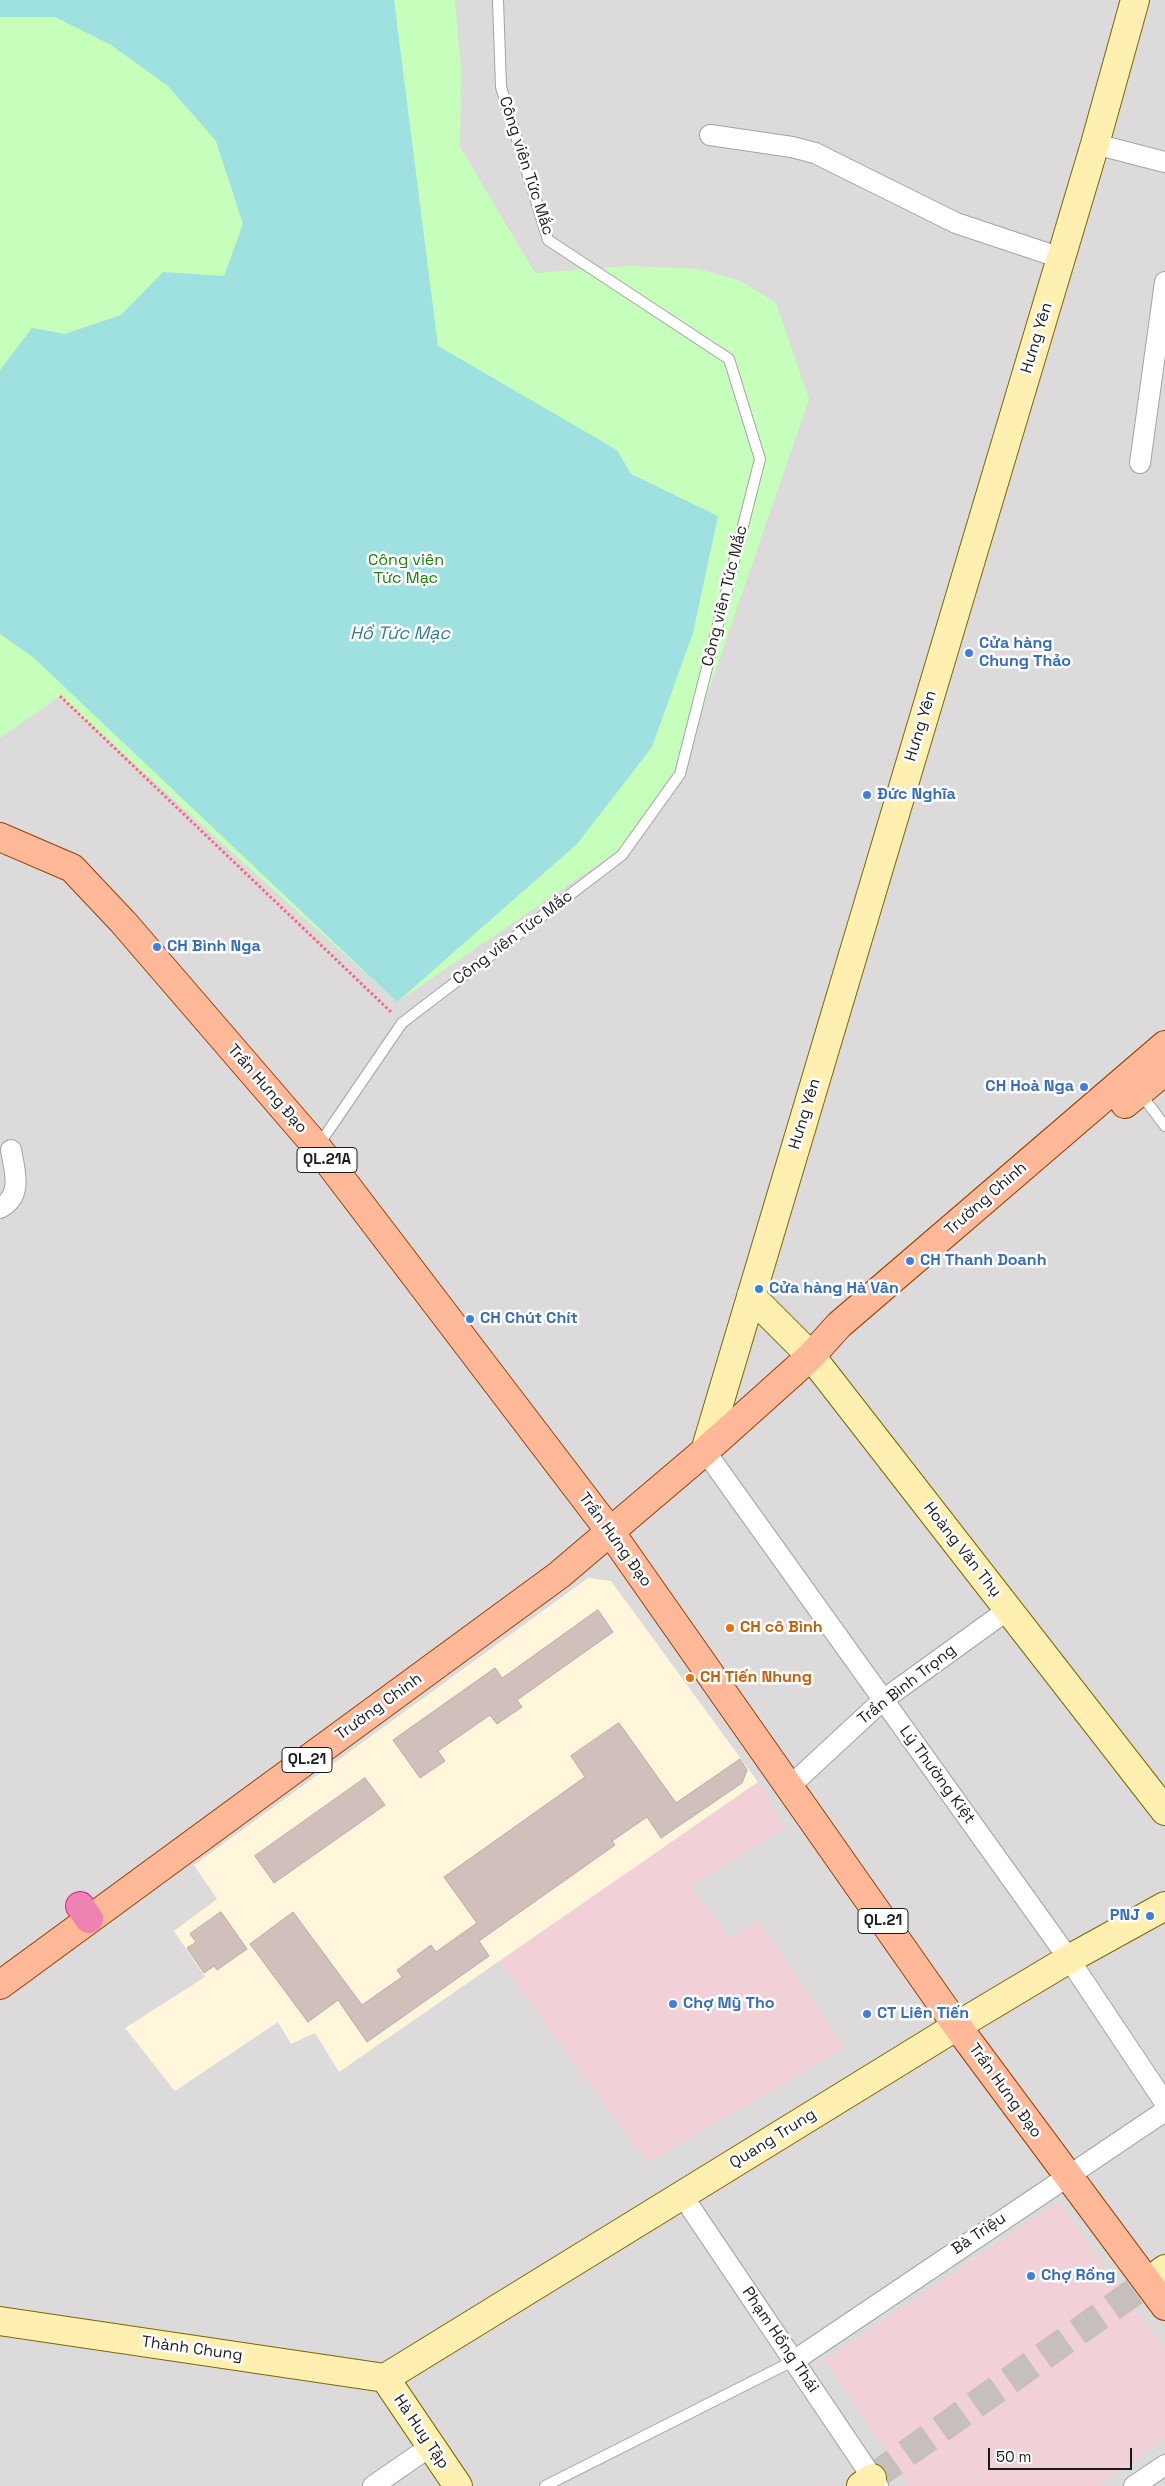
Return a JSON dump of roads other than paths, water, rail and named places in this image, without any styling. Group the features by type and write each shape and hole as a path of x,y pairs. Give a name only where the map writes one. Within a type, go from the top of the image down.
{"main road":[{"name":"Trần Hưng Đạo","path":"0,837 72,868 123,922 317,1147 609,1530 788,1788 957,2026 1067,2175 1156,2276 1165,2306"},
{"name":"Trường Chinh","path":"1052,1153 1165,1046"},
{"name":"Trường Chinh","path":"0,1985 85,1913 552,1558 609,1530 705,1451 811,1356 839,1325 1052,1153 1140,1092 1165,1071"},
{"name":"Trường Chinh","path":"0,1965 85,1913"}],"street":[{"name":"Hưng Yên","path":"705,1451 1095,144 1135,0"},
{"path":"710,135 792,147 815,153 956,223 1061,258"},
{"path":"1095,144 1165,162"},
{"path":"1140,463 1165,282"},
{"path":"0,1208 8,1204 17,1189 12,1150"},
{"name":"Hoàng Văn Thụ","path":"751,1296 811,1356 1165,1811"},
{"name":"Lý Thường Kiệt","path":"705,1451 1068,1959 1165,2103"},
{"name":"Trần Bình Trọng","path":"788,1788 883,1700 1009,1609"},
{"name":"Quang Trung","path":"385,2378 957,2026 1068,1959 1165,1906"},
{"name":"Bà Triệu","path":"794,2360 1165,2111"},
{"name":"Phạm Hồng Thái","path":"682,2196 794,2360 870,2483"},
{"name":"Thành Chung","path":"0,2321 385,2378"},
{"name":"Hà Huy Tập","path":"385,2378 458,2486"},
{"path":"373,2486 431,2446"},
{"path":"1134,2486 1165,2465"}],"lane":[{"name":"Công viên Tức Mắc","path":"317,1147 402,1022 622,855 680,774 760,459 729,359 548,240 501,87 498,0"},
{"path":"1140,1092 1165,1126"},
{"path":"545,2486 794,2360"}],"water":[{"name":"Hồ Tức Mạc","path":"0,0 394,0 438,346 617,450 631,474 718,516 693,633 652,747 577,844 397,1002 34,658 0,634 0,370 32,328 65,334 121,315 163,272 224,276 243,224 216,141 168,86 111,45 55,17 0,17"}],"tunnel":[{"path":"872,2478 1148,2282"}],"place":[{"name":"Cửa hàng Chung Thảo","path":"969,653"},
{"name":"Đức Nghĩa","path":"867,795"},
{"name":"CH Bình Nga","path":"157,947"},
{"name":"CH Hoà Nga","path":"1084,1087"},
{"name":"CH Thanh Doanh","path":"910,1261"},
{"name":"Cửa hàng Hà Vân","path":"759,1289"},
{"name":"CH Chút Chít","path":"470,1319"},
{"name":"CH cô Bình","path":"730,1628"},
{"name":"CH Tiến Nhung","path":"690,1678"},
{"name":"PNJ","path":"1150,1916"},
{"name":"Chợ Mỹ Tho","path":"673,2004"},
{"name":"CT Liên Tiến","path":"867,2014"},
{"name":"Chợ Rồng","path":"1031,2276"}],"park label":[{"name":"Công viên Tức Mạc","path":"406,570"}]}
